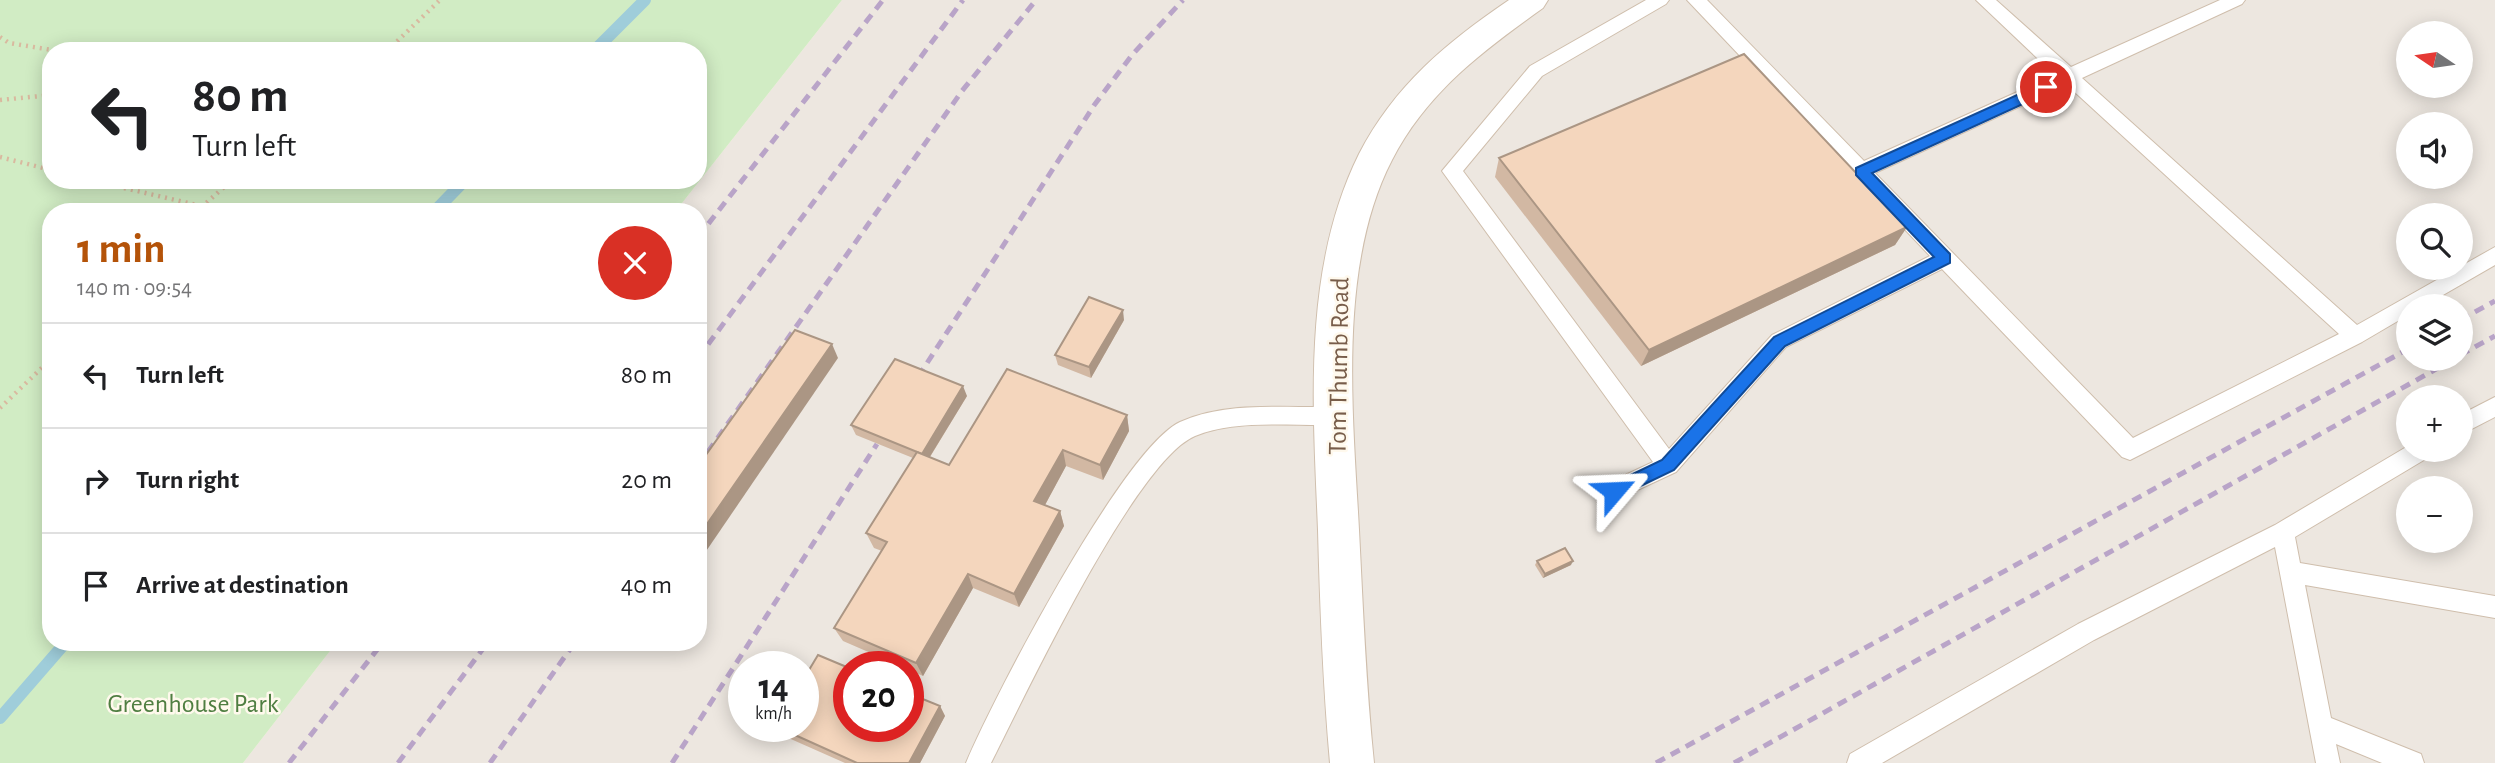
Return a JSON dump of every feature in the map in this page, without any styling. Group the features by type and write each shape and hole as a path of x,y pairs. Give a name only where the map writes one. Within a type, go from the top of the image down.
{"street":[{"name":"Tom Thumb Road","path":"1352,763 1334,416 1334,310 1341,254 1350,215 1366,171 1394,123 1425,85 1462,50 1532,0"}],"lane":[{"path":"1661,0 1536,71 1452,171 1668,465"},
{"path":"1696,0 2130,450 2355,336 2495,255"},
{"path":"1985,0 2355,336"},
{"path":"1861,172 2235,0"},
{"path":"1614,491 1668,465 1779,341 1945,258"},
{"path":"2473,419 2495,406"},
{"path":"978,763 1124,496 1157,451 1170,439 1200,425 1255,419 1334,416"},
{"path":"1859,763 2086,632 2283,532 2401,462"},
{"path":"2283,532 2328,763"},
{"path":"2291,572 2495,607"},
{"path":"2321,726 2412,763"}],"path":[{"path":"396,42 440,0"},
{"path":"0,37 9,43 42,48"},
{"path":"0,100 42,96"},
{"path":"0,157 42,168"},
{"path":"128,189 188,203"},
{"path":"205,203 221,189"},
{"path":"0,408 42,368"}],"shaded area":[{"path":"842,0 2495,0 2495,763 243,763 330,651 707,651 707,203 682,203 693,189 707,189 707,171"}],"green space":[{"name":"Greenhouse Park","path":"0,0 842,0 707,171 707,42 42,42 42,189 693,189 682,203 42,203 42,651 330,651 243,763 0,763"}],"building":[{"path":"1744,54 1907,227 1649,350 1499,158"},
{"path":"1089,297 1123,310 1089,367 1055,355"},
{"path":"795,330 832,344 707,524 707,453"},
{"path":"895,359 963,386 922,454 851,425"},
{"path":"1007,369 1127,415 1100,465 1063,450 1034,501 1060,511 1014,594 968,574 923,651 888,651 834,628 887,542 866,533 917,452 949,465"},
{"path":"1565,548 1573,561 1545,574 1537,561"},
{"path":"819,655 833,661 833,742 920,742 909,763 857,763 810,742 819,742"},
{"path":"924,700 940,706 924,735"}],"waterway":[{"path":"603,42 645,0"},
{"path":"443,203 456,189"},
{"path":"0,718 58,651"}],"railway":[{"path":"707,225 883,0"},
{"path":"707,346 963,0"},
{"path":"707,453 962,91 1036,0"},
{"path":"918,377 1095,104 1132,55 1183,0"},
{"path":"2473,313 2495,301"},
{"path":"2473,348 2495,336"},
{"path":"1656,763 2396,356"},
{"path":"1734,763 2433,371"},
{"path":"672,763 877,444"},
{"path":"289,763 376,651"},
{"path":"398,763 481,651"},
{"path":"490,763 569,651"}],"route":[{"path":"1614,491 1668,465 1779,341 1945,258 1861,172 2046,87"}]}
